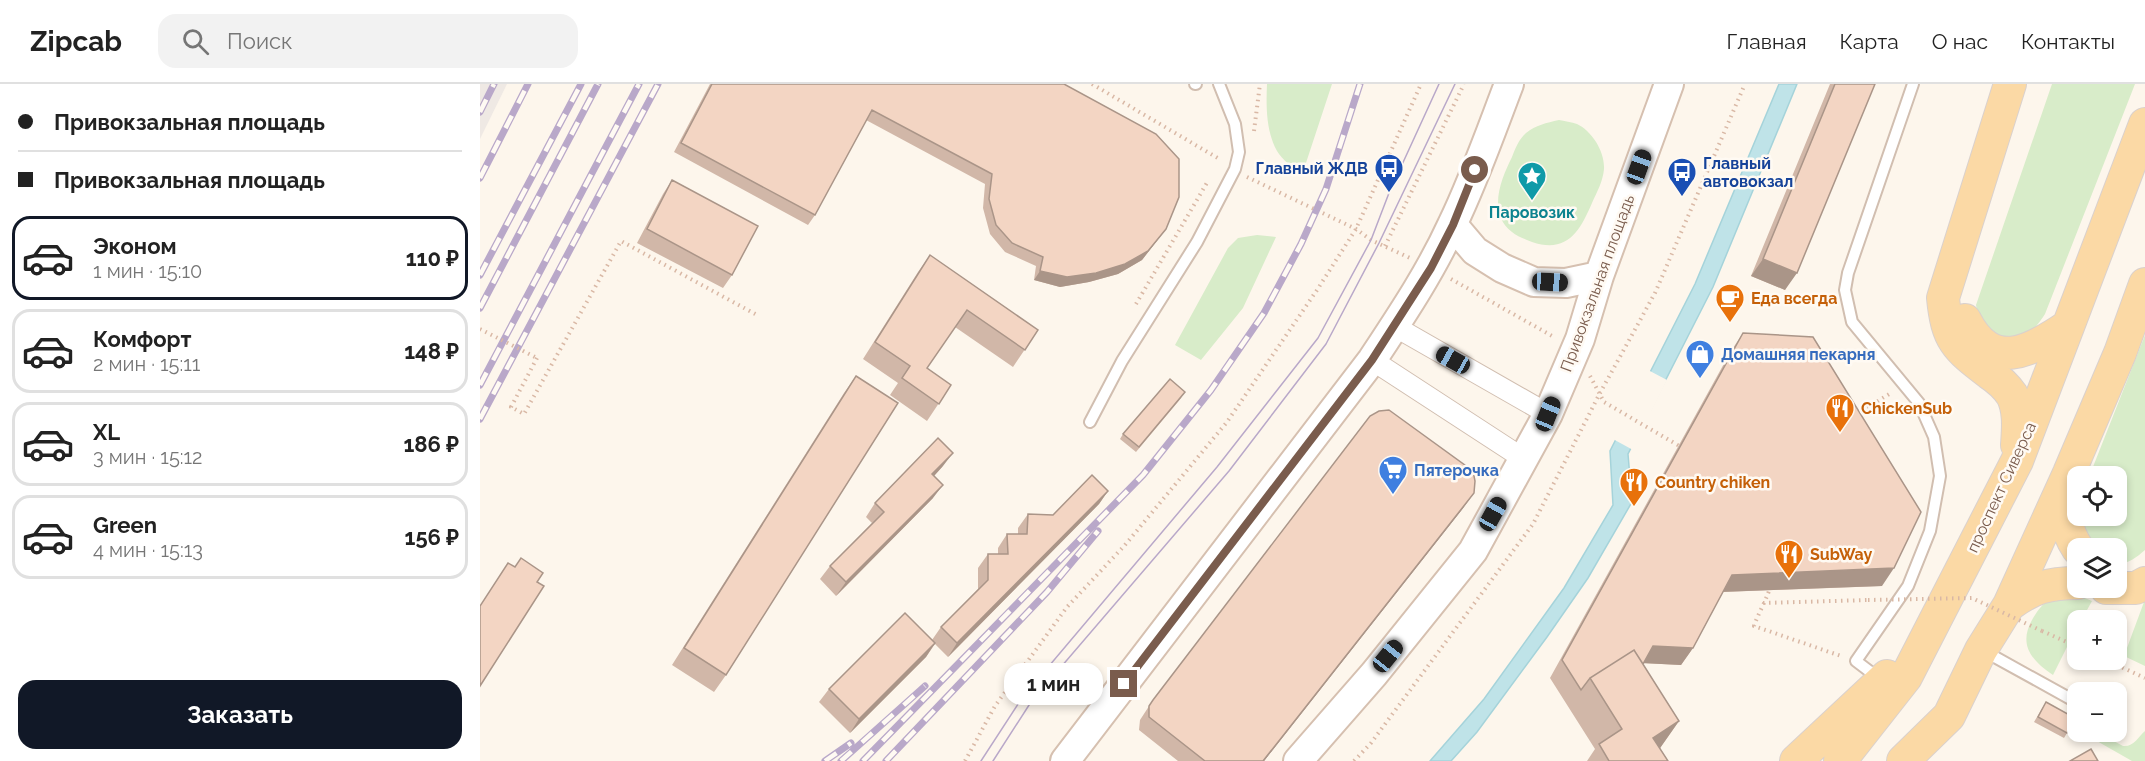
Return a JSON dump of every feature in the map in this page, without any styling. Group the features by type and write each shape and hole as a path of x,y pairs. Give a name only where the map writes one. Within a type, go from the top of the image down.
{"main road":[{"path":"1065,761 1372,360 1431,268 1453,225 1509,84"},
{"name":"Привокзальная площадь","path":"1299,761 1374,674 1473,551 1524,459 1548,414 1575,349 1669,84"},
{"path":"2010,84 1943,298 1945,322 1954,342 1971,360 2002,383 2012,396 2018,416 2017,461"},
{"path":"2029,84 1962,298 1964,318 1971,333 1981,344 2007,352 2019,352 2041,344 2068,326"},
{"name":"проспект Сиверса","path":"1840,761 1906,677 2017,461 2145,124"},
{"path":"1453,225 1475,251 1502,268 1534,282 1566,283 1599,276"},
{"path":"2072,466 2120,353 2145,284"},
{"path":"1917,761 1949,716 1981,650 2009,605 2067,477"},
{"path":"2067,494 2065,514 2071,538"},
{"path":"2127,571 2145,564"},
{"path":"2009,605 2025,593 2040,586 2067,583"},
{"path":"2127,588 2136,588 2145,583"},
{"path":"1796,761 1883,681 1945,602"},
{"path":"1903,761 1949,716"}],"street":[{"path":"1394,326 1548,414"},
{"path":"1372,360 1524,459"}],"lane":[{"path":"1090,422 1122,361 1197,242 1235,169 1239,152 1235,124 1219,84"},
{"path":"1883,681 1856,661 1908,586 1930,531 1940,476 1934,437 1919,403 1852,322 1845,290 1848,273 1913,84"},
{"path":"1981,650 2067,697"}],"path":[{"path":"1092,84 1247,177 1431,268 1575,349 1604,402 1670,441 1689,449"},
{"path":"965,761 995,706 1067,607 1125,545 1227,422 1356,229 1421,84"},
{"path":"1385,246 1464,84"},
{"path":"1214,169 1220,159"},
{"path":"1134,307 1209,179"},
{"path":"480,329 537,358 511,407 524,414 621,241 757,315"},
{"path":"1852,418 1904,385"},
{"path":"1770,579 1770,590 1762,603 1754,626 1856,661"},
{"path":"1762,603 1971,598 2067,642"},
{"path":"2127,670 2145,678"}],"shaded area":[{"path":"480,84 507,84 480,139"}],"green space":[{"path":"1267,84 1332,84 1302,175 1282,158 1273,143 1268,118"},
{"path":"2052,84 2135,84 2045,314 2034,329 2024,336 1994,338 1979,320 1976,305"},
{"path":"1559,120 1577,124 1588,132 1600,149 1604,169 1598,191 1577,231 1563,242 1544,245 1516,235 1504,224 1498,206 1498,196 1504,175 1521,138 1534,128"},
{"path":"1257,235 1276,237 1243,308 1201,360 1175,345 1228,248 1238,238"},
{"path":"2145,335 2145,550 2127,562 2127,538 2084,538 2081,526 2127,526 2127,466 2093,466"},
{"path":"2085,598 2092,601 2087,610 2067,610 2067,647 2053,675 2033,658 2029,652 2026,637 2032,620 2041,607 2050,600"},
{"path":"2145,602 2145,666 2127,657 2127,648"},
{"path":"2145,731 2145,761 2132,761 2099,742 2116,742 2123,746 2133,743"}],"water":[{"path":"1779,84 1797,84 1713,287 1628,454 1632,502 1588,578 1477,732 1451,761 1430,761 1484,699 1564,588 1613,505 1610,451 1695,284"}],"pier":[{"path":"1648,370 1667,380 1633,450 1613,439"}],"building":[{"path":"712,84 1064,84 1156,134 1179,159 1179,197 1166,229 1148,251 1125,264 1096,273 1067,277 1040,271 1043,257 1012,243 996,225 989,199 992,174 872,110 815,215 681,143"},
{"path":"1835,84 1875,84 1797,273 1763,259"},
{"path":"672,180 758,226 732,275 647,229"},
{"path":"930,255 1038,330 1025,350 967,310 927,368 951,385 939,404 902,378 910,366 875,342"},
{"path":"1743,333 1813,337 1921,512 1894,568 1732,575 1693,648 1653,646 1643,664 1634,650 1590,678 1581,690 1562,660"},
{"path":"856,376 898,403 726,675 684,648"},
{"path":"1170,379 1185,392 1139,447 1123,434"},
{"path":"1389,410 1473,471 1474,493 1263,761 1205,761 1149,717 1149,706 1370,416 1379,411"},
{"path":"938,438 953,453 932,474 943,485 846,582 830,566 884,512 875,503"},
{"path":"1092,475 1108,491 957,643 941,627 988,580 988,554 1008,554 1007,534 1027,534 1028,514 1053,515"},
{"path":"521,558 543,573 537,582 544,586 480,686 480,606 508,563 515,567"},
{"path":"905,613 935,643 859,719 829,689"},
{"path":"1634,650 1679,721 1653,738 1668,761 1609,761 1599,744 1622,729 1590,678"},
{"path":"2046,702 2067,714 2067,733 2038,717"},
{"path":"2091,749 2098,761 2070,761"}],"tram line":[{"path":"981,761 1022,698 1217,467 1318,338 1371,240 1389,193 1439,84"},
{"path":"993,761 1031,702 1229,471 1326,344 1379,243 1455,84"}],"railway":[{"path":"480,112 494,84"},
{"path":"480,178 528,84"},
{"path":"480,275 581,84"},
{"path":"480,308 598,84"},
{"path":"480,385 639,84"},
{"path":"480,419 658,84"},
{"path":"863,761 1143,475 1211,390 1264,313 1301,244 1326,189 1360,84"},
{"path":"886,761 1047,592 1098,531"},
{"path":"841,761 925,686"},
{"path":"825,761 851,743"}],"place":[{"name":"Главный ЖДВ","path":"1389,194"},
{"name":"Главный автовокзал","path":"1682,198"},
{"name":"Паровозик","path":"1532,202"},
{"name":"Еда всегда","path":"1730,324"},
{"name":"Домашняя пекарня","path":"1700,380"},
{"name":"ChickenSub","path":"1840,434"},
{"name":"Пятерочка","path":"1393,496"},
{"name":"Country chiken","path":"1634,508"},
{"name":"SubWay","path":"1789,580"}],"route":[{"path":"1124,684 1372,360 1431,268 1453,225 1475,170"}]}
